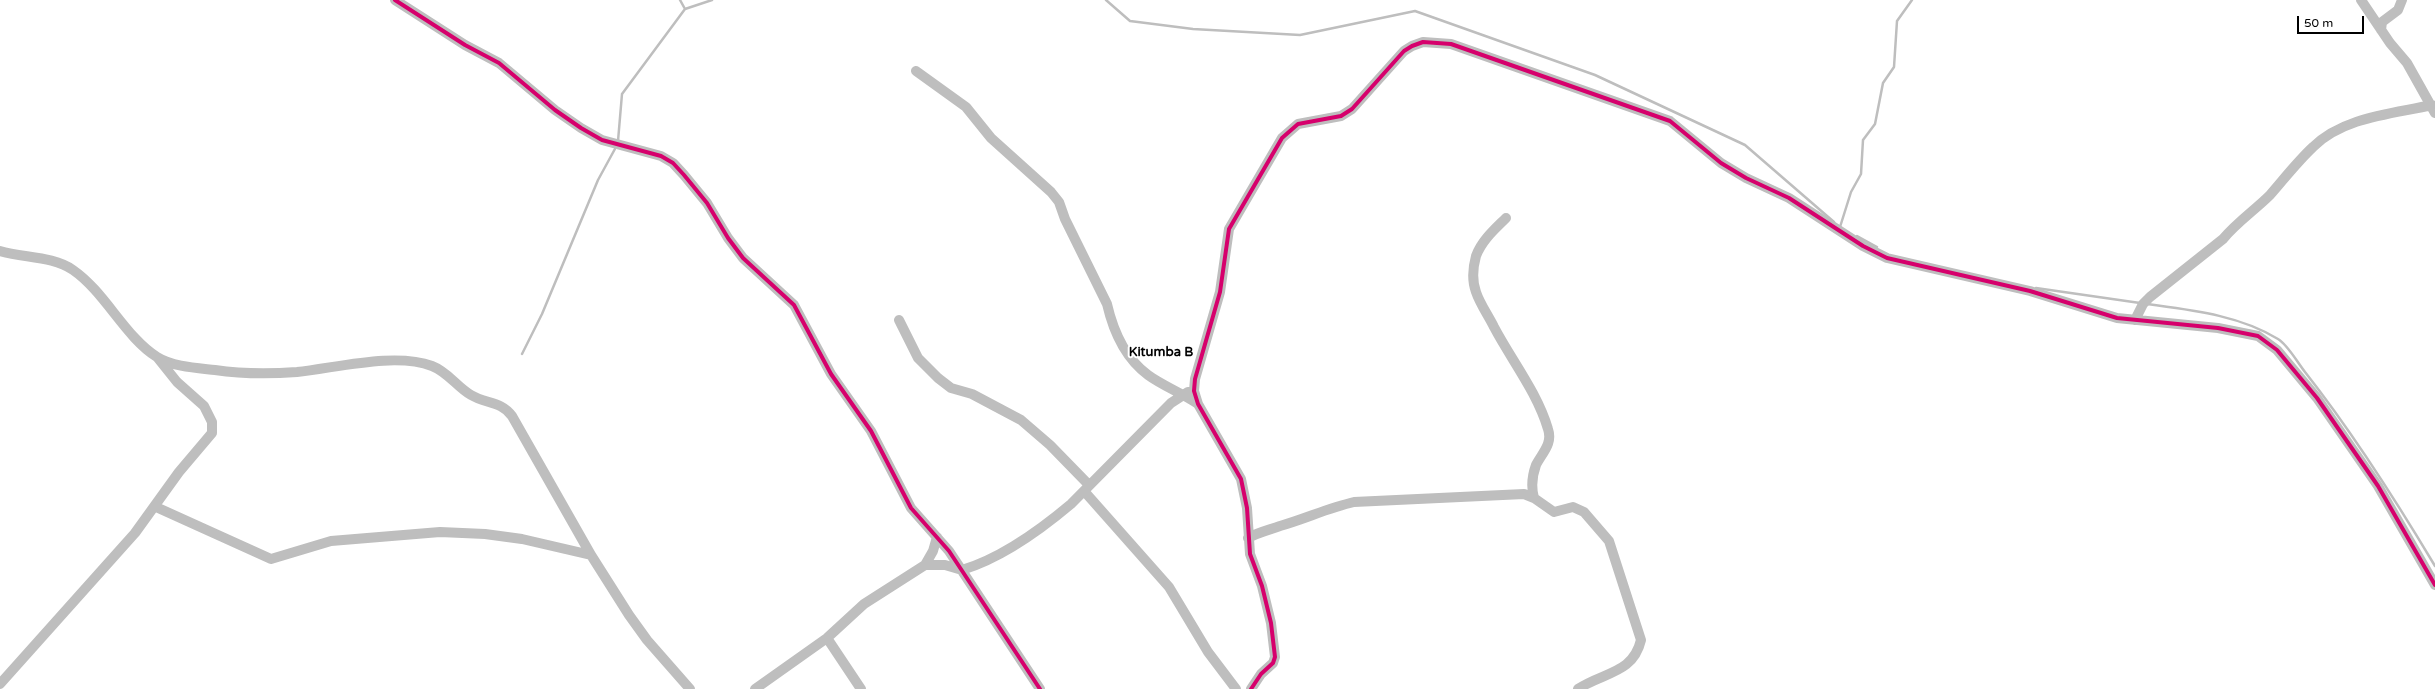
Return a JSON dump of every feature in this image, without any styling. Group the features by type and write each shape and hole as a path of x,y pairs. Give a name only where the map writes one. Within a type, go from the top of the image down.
{"street":[{"path":"395,0 465,45 499,63 555,110 590,134 602,140 661,156 673,163 697,189 743,258 794,305 831,374 871,431 911,508 937,537 962,570 1040,689"},
{"path":"2135,320 2143,304 2224,239 2233,228 2270,194 2312,147 2325,137 2372,117 2434,109 2407,63 2381,30 2361,0"},
{"path":"2381,30 2382,22 2398,10 2402,0"},
{"path":"925,565 946,565 962,570 1000,555 1055,518 1171,403 1184,395 1194,384 1220,292 1229,229 1282,138 1298,124 1341,116 1352,109 1404,51 1423,42 1451,44 1670,121 1721,162 1746,178 1789,198 1863,246 1887,258 2030,291 2117,318 2237,330 2258,336 2277,350 2312,392 2378,486 2435,585"},
{"path":"916,72 966,107 991,138 1051,192 1059,202 1065,219 1107,304 1110,319 1127,354 1148,375 1198,404"},
{"path":"1506,218 1487,237 1476,255 1474,282 1482,305 1510,358 1534,395 1548,430 1549,438 1545,452 1536,465 1533,477 1532,488 1534,498"},
{"path":"0,251 58,262 72,269 87,281 130,331 157,357 177,382 204,406 213,427 212,433 179,472 156,507 135,533 0,684"},
{"path":"900,320 918,358 938,378 951,388 972,394 1020,420 1050,445 1169,586 1208,652 1236,689"},
{"path":"157,357 184,366 265,374 373,362 414,362 433,366 470,394 501,405 508,410 591,555 646,640 690,689"},
{"path":"1194,384 1198,404 1241,479 1247,508 1250,554 1262,586 1270,623 1275,657 1273,663 1261,674 1251,689"},
{"path":"1248,538 1265,529 1279,527 1333,507 1354,502 1524,494 1534,498 1554,512 1573,507 1584,512 1609,541 1641,640 1638,651 1625,667 1578,689"},
{"path":"156,507 271,559 331,540 440,532 485,534 522,539 591,555"},
{"path":"755,689 827,638 864,604 925,565 933,551 937,537"},
{"path":"827,638 861,689"}],"waterway":[{"path":"680,0 685,9 712,0"},
{"path":"1106,0 1130,21 1193,29 1300,35 1415,11 1595,75 1745,145 1834,222"},
{"path":"1840,227 1851,192 1861,174 1863,140 1875,124 1883,83 1894,67 1897,21 1912,0"},
{"path":"618,141 622,94 685,9"},
{"path":"522,354 542,314 598,180 616,147"},
{"path":"1857,236 1877,247"},
{"path":"2036,288 2140,303"},
{"path":"2147,304 2198,311 2231,319 2263,331 2282,342 2323,395 2357,443 2405,516 2435,566"}],"cycle path":[{"path":"395,0 465,45 499,63 555,110 581,128 602,140 661,156 673,163 707,203 728,238 743,258 794,305 831,374 871,431 911,508 949,551 1040,689"},
{"path":"1251,689 1261,674 1273,663 1275,657 1271,623 1262,586 1250,554 1247,508 1241,479 1198,404 1194,391 1195,379 1220,292 1229,229 1282,138 1298,124 1341,116 1352,109 1404,51 1423,42 1451,44 1670,121 1721,163 1746,178 1789,198 1863,246 1887,258 2030,291 2117,318 2218,328 2258,336 2277,350 2317,398 2378,486 2435,585"}],"district":[{"name":"Kitumba B","path":"1161,353"}]}
